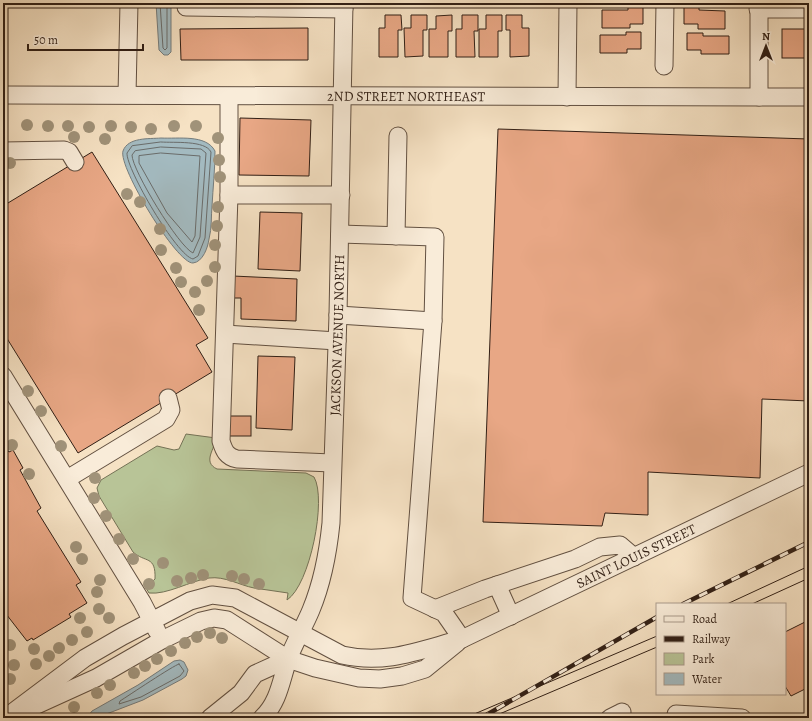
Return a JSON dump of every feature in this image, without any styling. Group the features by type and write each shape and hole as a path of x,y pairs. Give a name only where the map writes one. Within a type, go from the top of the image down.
{"street":[{"path":"127,95 129,3"},
{"path":"567,97 568,3"},
{"path":"664,66 665,3"},
{"path":"186,7 344,6"},
{"name":"JACKSON AVENUE NORTH","path":"288,659 301,634 322,580 328,554 331,523 338,315 344,6"},
{"path":"759,97 759,6 809,9"},
{"name":"2ND STREET NORTHEAST","path":"3,95 229,97 809,97"},
{"path":"229,97 229,195 221,442 226,454 230,458 332,463"},
{"path":"396,236 398,136"},
{"path":"3,151 64,150 69,152 75,162"},
{"path":"229,195 341,195"},
{"path":"340,234 435,238 433,321 412,598 444,613 462,639"},
{"path":"338,315 433,321"},
{"path":"224,334 337,341"},
{"path":"3,376 152,620 162,640"},
{"path":"67,479 166,419 171,410 168,398"},
{"name":"SAINT LOUIS STREET","path":"5,718 85,658 152,620 190,601 212,595 235,598 342,655 361,660 401,656 462,639 809,473"},
{"path":"435,609 497,585 575,559 600,547 620,545 634,557"},
{"path":"497,585 511,616"},
{"name":"SAINT LOUIS STREET","path":"8,718 96,678 162,640 201,621 221,618 234,623 288,659 338,674 380,679 402,676 425,669 462,639"},
{"path":"210,718 241,693 255,674 288,659"},
{"path":"262,718 270,711 278,693 288,659"},
{"path":"676,714 742,718"}],"green space":[{"path":"186,434 216,438 210,455 210,463 217,469 306,473 314,477 318,488 318,503 314,541 303,578 287,600 288,593 248,587 221,578 209,578 163,592 149,593 146,588 155,579 154,566 149,561 133,552 99,496 97,488 101,480 157,446 174,450 179,449"}],"water":[{"path":"156,3 171,3 171,52 168,55 164,55 159,50"},
{"path":"191,138 205,142 215,151 210,235 204,254 197,262 193,263 185,259 163,232 139,194 124,160 123,151 129,143 145,139"},
{"path":"180,660 184,662 188,670 186,676 182,679 143,700 96,718 89,715 92,711 138,685 174,661"}],"building":[{"path":"725,3 725,4 698,4"},
{"path":"628,7 643,7 643,24 630,24 630,28 602,28 602,10 628,10"},
{"path":"684,7 699,7 699,10 725,11 725,29 698,29 698,24 684,24"},
{"path":"385,15 401,15 402,30 398,30 398,57 379,57 379,28 385,28"},
{"path":"411,15 427,15 427,30 423,30 423,56 405,57 404,28 411,28"},
{"path":"452,15 452,31 448,31 448,57 429,57 429,29 436,29 436,16"},
{"path":"462,15 478,15 478,31 474,31 475,57 456,57 456,29 462,29"},
{"path":"486,15 502,15 502,31 498,31 498,57 479,57 479,29 486,29"},
{"path":"506,15 522,15 522,28 529,28 529,56 510,57 510,30 506,30"},
{"path":"308,28 308,60 181,60 180,29"},
{"path":"782,29 809,29 809,58 782,58"},
{"path":"626,32 641,32 641,49 627,49 627,53 600,53 600,35 626,35"},
{"path":"687,33 703,33 703,36 729,36 729,54 701,54 701,50 687,50"},
{"path":"240,118 311,120 309,176 239,175"},
{"path":"498,129 809,139 809,401 762,399 760,478 648,472 648,515 605,513 602,526 483,522"},
{"path":"92,152 208,338 196,345 212,372 78,453 3,332 3,206"},
{"path":"260,212 302,213 300,271 258,269"},
{"path":"233,276 297,279 296,321 241,319 241,298 233,298"},
{"path":"258,356 295,357 292,430 256,428"},
{"path":"227,416 251,416 251,436 227,436"},
{"path":"3,444 9,452 13,450 23,468 20,470 41,508 37,511 81,582 76,585 87,603 69,614 71,617 33,640 32,638 27,641 3,610"},
{"path":"809,620 809,687 791,696 786,688 786,632"}],"tram line":[{"path":"729,603 809,566"},
{"path":"754,603 809,578"},
{"path":"465,718 656,636"},
{"path":"490,718 656,647"}],"railway":[{"path":"685,603 809,542"},
{"path":"481,718 656,618"}]}
